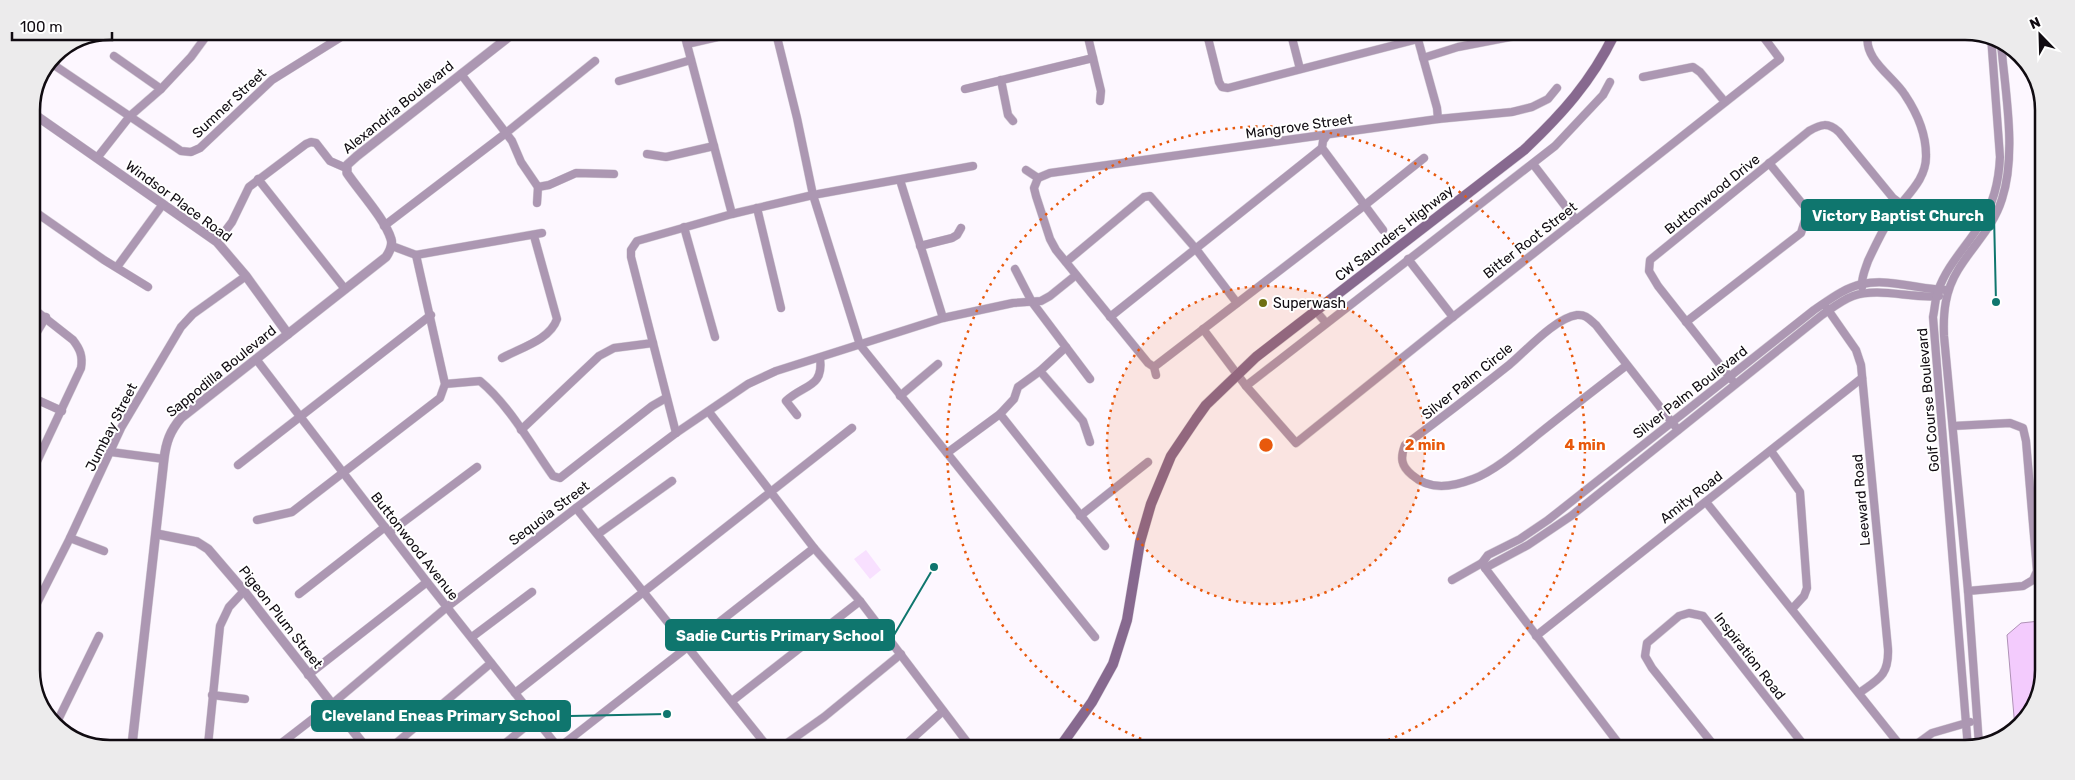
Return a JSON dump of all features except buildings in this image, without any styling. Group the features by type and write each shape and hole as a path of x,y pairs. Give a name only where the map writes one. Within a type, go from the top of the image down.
{"main road":[{"name":"CW Saunders Highway","path":"1065,740 1092,702 1113,664 1127,620 1150,504 1172,456 1201,412 1237,374 1374,265 1514,158 1560,116 1600,62 1611,40"}],"street":[{"path":"97,158 130,116 160,89 190,57 201,40"},
{"name":"Sumner Street","path":"56,67 180,151 186,152 196,151 272,80 336,40"},
{"name":"Alexandria Boulevard","path":"346,168 357,156 502,40"},
{"path":"686,40 732,214"},
{"path":"687,44 704,40"},
{"path":"778,40 797,118 812,195 860,345 1095,637"},
{"path":"1088,40 1101,91 1100,101"},
{"path":"1208,40 1219,82 1225,88 1406,40"},
{"path":"1293,40 1300,69"},
{"path":"1418,40 1437,108 1438,119"},
{"path":"1423,58 1458,47 1494,40"},
{"name":"Bitter Root Street","path":"1246,386 1296,443 1780,59 1766,40"},
{"path":"1863,294 1864,274 1874,247 1892,216 1913,191 1923,172 1927,157 1925,136 1921,124 1904,93 1871,55 1867,40"},
{"name":"Golf Course Boulevard","path":"1967,740 1947,473 1933,332 1937,293 1948,268 1982,222 1993,198 1999,175 2000,157 1992,45"},
{"name":"Golf Course Boulevard","path":"1978,739 1968,591 1943,312 1957,271 1995,218 2005,188 2010,156 2002,50"},
{"path":"114,56 160,89"},
{"path":"965,89 1093,58"},
{"path":"384,226 506,134 595,60"},
{"path":"619,81 691,60"},
{"path":"1643,77 1693,67 1700,72 1725,102"},
{"path":"461,74 506,134 532,182 538,187"},
{"path":"1001,80 1008,115 1013,121"},
{"path":"1203,329 1246,386 1384,277 1533,164 1574,127 1603,96 1610,82"},
{"name":"Mangrove Street","path":"1038,178 1050,173 1438,119 1525,109 1548,99 1557,88"},
{"name":"Windsor Place Road","path":"40,118 216,242 246,276 288,334"},
{"name":"Buttonwood Drive","path":"1736,384 1653,278 1649,271 1650,260 1809,131 1821,124 1832,126 1839,132 1892,198 1901,204"},
{"path":"1110,316 1322,148 1323,141 1327,135"},
{"path":"216,242 232,222 248,187 311,142 316,144 330,161 346,168 348,175 384,226 391,239 392,246 416,255 534,236 542,233"},
{"path":"647,154 666,157 714,146"},
{"path":"1322,148 1384,230"},
{"path":"2000,157 2010,156"},
{"path":"1154,367 1424,158"},
{"path":"1514,158 1524,171"},
{"path":"1533,164 1576,220"},
{"path":"1686,322 1801,233 1805,220 1805,207 1769,164"},
{"path":"676,433 631,257 631,250 637,240 732,214 812,195 974,166"},
{"path":"1026,170 1038,178 1034,188 1053,245 1148,363 1154,367 1156,375"},
{"path":"538,187 549,185 576,173 614,174"},
{"path":"258,179 345,289"},
{"path":"900,180 943,318"},
{"path":"537,203 538,187"},
{"path":"1066,262 1148,196 1152,197 1196,249 1237,303"},
{"path":"116,267 163,204"},
{"path":"757,208 781,308"},
{"path":"40,214 148,288"},
{"path":"684,227 715,337"},
{"path":"920,246 952,238 957,235 961,228"},
{"path":"502,358 554,329 557,319 534,236"},
{"name":"Sappodilla Boulevard","path":"133,740 166,443 172,430 181,418 386,257 392,246"},
{"path":"257,520 292,512 440,398 445,384 416,255"},
{"path":"1408,259 1453,317"},
{"path":"1374,265 1384,277"},
{"path":"1015,269 1032,302 1090,378"},
{"name":"Sequoia Street","path":"285,740 332,704 447,607 576,508 676,433 755,380 776,371 943,318 1032,302 1050,296 1076,275"},
{"name":"Jumbay Street","path":"40,599 121,428 186,320 246,276"},
{"name":"Silver Palm Boulevard","path":"1483,566 1488,555 1520,539 1548,520 1824,303 1844,290 1875,282 1937,293"},
{"path":"1350,284 1361,296"},
{"name":"Silver Palm Boulevard","path":"1483,566 1528,545 1571,516 1844,300 1863,294 1948,293"},
{"name":"Leeward Road","path":"1824,303 1856,350 1861,366 1888,663 1883,675 1859,693"},
{"path":"1316,311 1326,323"},
{"path":"40,314 73,340 78,346 82,360 81,368 40,456"},
{"path":"238,465 430,314"},
{"name":"Silver Palm Circle","path":"1627,365 1509,457 1475,479 1450,486 1435,487 1419,481 1402,465 1401,456 1406,446 1567,318 1578,315 1587,316 1627,365 1678,430"},
{"path":"40,328 46,318"},
{"path":"521,430 599,356 614,348 653,343"},
{"path":"947,453 1000,414 1014,399 1018,387 1040,371 1066,347"},
{"path":"797,415 786,401 814,382 820,375 820,358"},
{"name":"Buttonwood Avenue","path":"256,360 427,582 552,740"},
{"path":"900,396 938,364"},
{"path":"1040,371 1083,420 1090,442"},
{"name":"Amity Road","path":"1536,636 1862,378"},
{"path":"445,384 480,381 489,388 553,476 560,478 652,406 666,398"},
{"path":"40,401 62,411"},
{"path":"709,412 814,548 860,601 965,740"},
{"path":"1000,414 1105,546"},
{"path":"1953,426 2010,423 2023,428 2026,441 2035,547"},
{"path":"515,693 643,590 852,428"},
{"path":"1771,450 1792,478 1801,497 1807,588 1804,596 1792,609"},
{"path":"110,452 164,459"},
{"path":"1080,516 1148,462"},
{"path":"299,594 477,467"},
{"path":"598,534 672,481"},
{"path":"1706,502 1896,740"},
{"path":"576,508 762,740"},
{"name":"Pigeon Plum Street","path":"157,534 197,542 204,546 244,591 360,740"},
{"path":"70,538 104,551"},
{"path":"569,740 814,548"},
{"path":"1452,580 1483,566 1616,740"},
{"path":"1968,591 2022,586 2033,580 2035,576"},
{"path":"308,675 427,582"},
{"path":"208,740 220,626 229,607 244,591"},
{"path":"472,637 532,592"},
{"path":"732,701 860,601"},
{"name":"Inspiration Road","path":"1710,740 1652,668 1645,656 1647,643 1679,616 1689,613 1703,616 1800,740"},
{"path":"59,718 100,636"},
{"path":"791,740 824,717 901,654"},
{"path":"400,740 491,663"},
{"path":"212,696 246,699"},
{"path":"911,740 943,711"},
{"path":"509,740 536,719"},
{"path":"1922,740 1932,733 1966,723 1977,722"}],"shaded area":[{"path":"866,550 881,570 870,579 854,559"},
{"path":"2035,622 2035,670 2034,684 2026,705 2014,719 2007,635 2021,623"}],"place":[{"name":"Victory Baptist Church","path":"1996,302"},
{"name":"Superwash","path":"1263,303"},
{"name":"Sadie Curtis Primary School","path":"934,567"},
{"name":"Cleveland Eneas Primary School","path":"667,714"}]}
